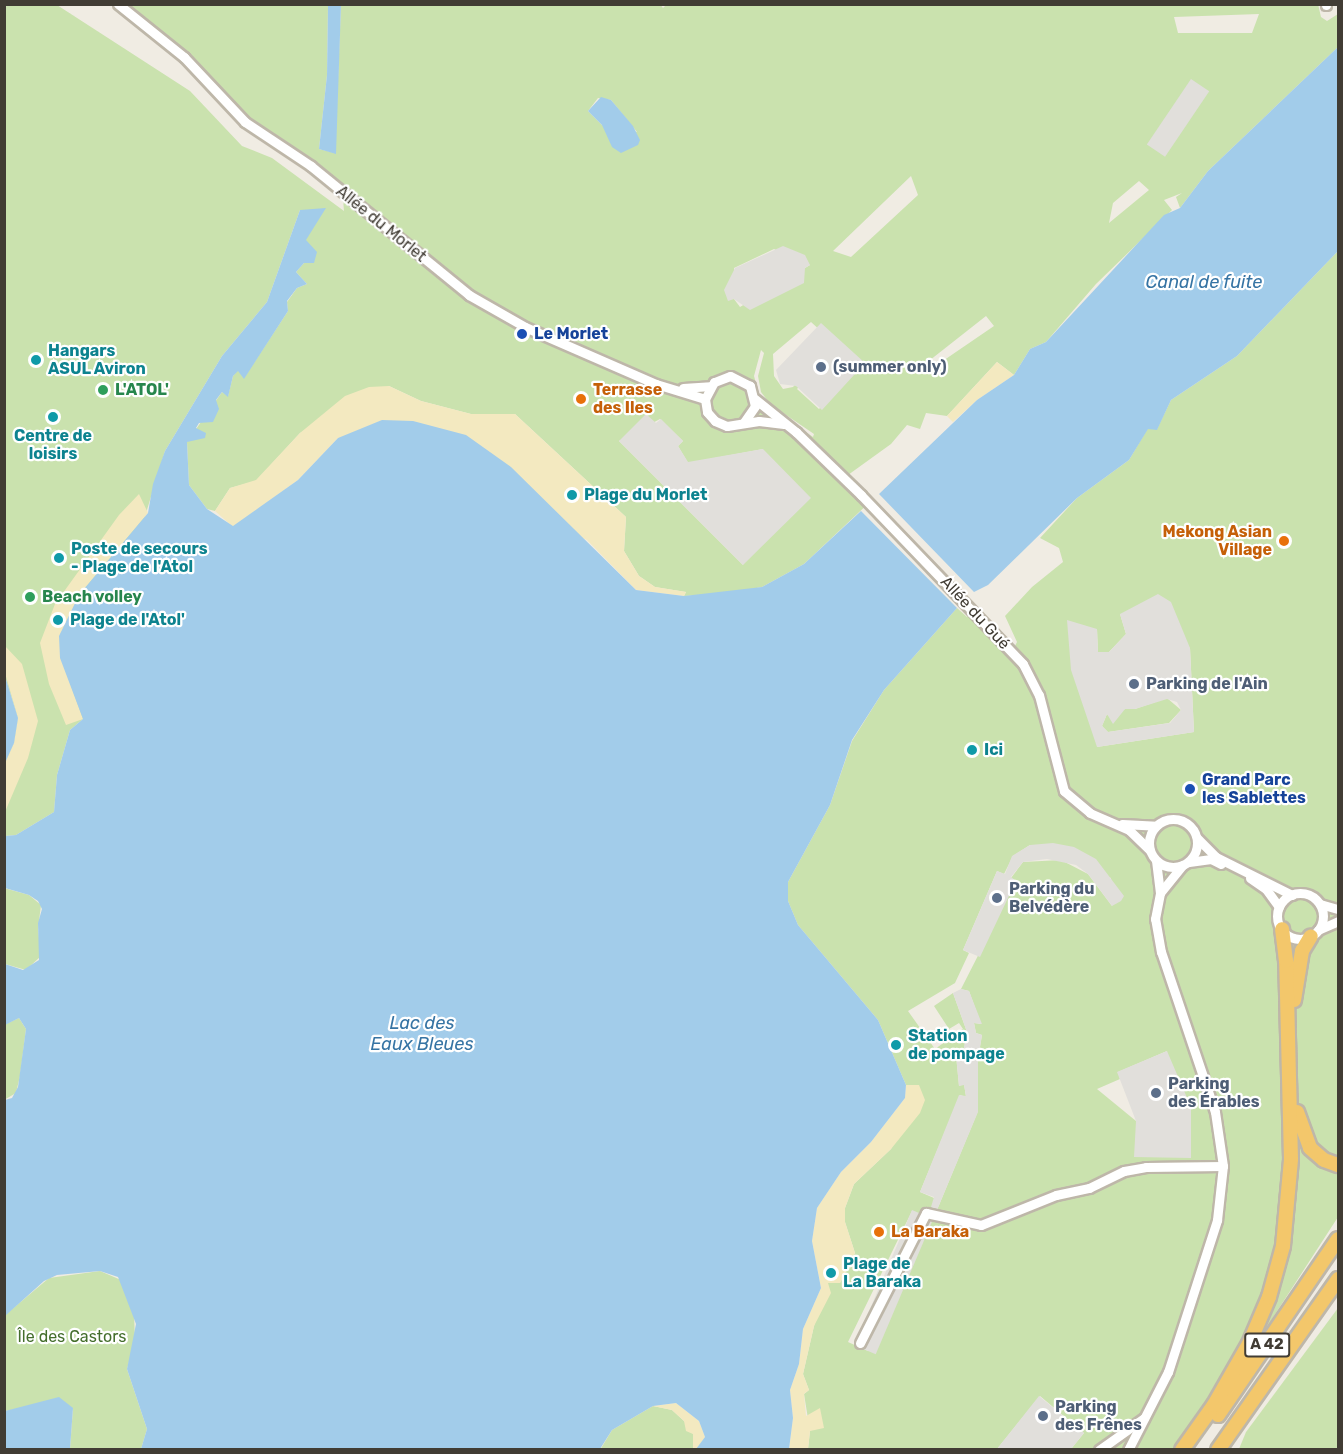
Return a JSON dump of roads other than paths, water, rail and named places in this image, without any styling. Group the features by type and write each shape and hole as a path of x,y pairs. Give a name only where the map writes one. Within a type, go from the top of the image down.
{"highway":[{"path":"1182,1449 1242,1360 1269,1297 1283,1246 1292,1159 1282,929"},
{"path":"1315,933 1302,951 1294,994 1297,1112 1310,1148 1324,1160 1338,1165"},
{"name":"A 42","path":"1193,1449 1338,1239"},
{"name":"A 42","path":"1218,1449 1338,1279"}],"street":[{"name":"Allée du Morlet","path":"118,4 184,57 245,122 311,166 469,295 525,327 656,384 705,399"},
{"path":"744,422 753,412 755,399 750,386 735,377 719,379 710,386 705,399 708,412 715,421 733,426 744,422 784,424"},
{"name":"Allée du Morlet","path":"678,389 710,386"},
{"name":"Allée du Gué","path":"755,399 861,495 1023,664 1039,695 1064,791 1090,813 1119,824 1156,826"},
{"path":"1128,1449 1148,1416 1168,1372 1217,1220 1222,1166 1215,1112 1161,952 1155,919 1160,892 1156,861 1149,849 1149,837 1156,826 1177,819 1191,827 1197,838 1216,857 1292,895 1306,894 1320,904 1338,909"},
{"name":"Allée du Gué","path":"1119,824 1149,849"},
{"path":"1160,892 1196,851 1197,838"},
{"path":"1156,861 1169,867 1211,859 1255,880 1279,907 1282,929 1295,938 1315,933 1338,921"},
{"path":"1279,907 1292,895"},
{"path":"1315,933 1323,917 1320,904"},
{"path":"860,1344 926,1213 981,1225 1056,1195 1089,1188 1124,1171 1146,1167 1222,1166"},
{"path":"1099,1449 1148,1416"}],"water":[{"path":"328,5 341,5 336,154 319,149 327,75"},
{"name":"Canal de fuite","path":"1338,47 1338,251 1237,356 1171,400 1157,430 1148,429 1129,460 1077,498 988,585 974,592 879,494 977,400 1014,375 1030,349 1046,342 1164,215 1180,208 1208,171"},
{"path":"601,97 611,100 633,126 640,140 638,145 621,153 612,147 602,125 588,111"},
{"name":"Lac des Eaux Bleues","path":"326,208 306,240 317,252 314,263 304,263 296,272 307,284 297,288 287,301 288,311 244,379 238,371 233,376 228,397 222,392 216,400 219,409 213,422 199,423 196,428 206,433 205,438 187,442 189,485 207,509 233,526 298,480 338,438 382,420 413,421 466,435 511,467 636,590 684,596 762,587 804,564 861,511 957,608 884,690 852,740 830,805 788,882 788,901 798,925 878,1020 906,1085 905,1098 871,1142 841,1172 817,1208 812,1241 821,1288 803,1329 799,1364 790,1390 793,1418 789,1449 696,1449 705,1437 699,1421 676,1403 653,1406 612,1430 600,1449 141,1449 147,1429 127,1369 136,1324 118,1277 100,1271 57,1275 44,1281 5,1316 5,1100 12,1098 18,1087 26,1029 19,1018 5,1025 5,964 23,970 39,960 38,923 42,909 38,901 29,895 5,888 5,836 16,835 54,812 57,775 70,730 83,719 60,658 59,636 79,595 148,513 153,484 165,451 222,356 267,302 300,210"},
{"path":"4,673 18,718 14,743 5,763"},
{"path":"59,1397 73,1408 70,1449 5,1449 5,1411"}],"place":[{"name":"Le Morlet","path":"522,334"},
{"name":"Hangars ASUL Aviron","path":"36,360"},
{"name":"(summer only)","path":"821,367"},
{"name":"L'ATOL'","path":"103,390"},
{"name":"Terrasse des Iles","path":"581,399"},
{"name":"Centre de loisirs","path":"53,417"},
{"name":"Plage du Morlet","path":"572,495"},
{"name":"Mekong Asian Village","path":"1284,541"},
{"name":"Poste de secours - Plage de l'Atol","path":"59,558"},
{"name":"Beach volley","path":"30,597"},
{"name":"Plage de l'Atol'","path":"58,620"},
{"name":"Parking de l'Ain","path":"1134,684"},
{"name":"Ici","path":"972,750"},
{"name":"Grand Parc les Sablettes","path":"1190,789"},
{"name":"Parking du Belvédère","path":"997,898"},
{"name":"Station de pompage","path":"896,1045"},
{"name":"Parking des Érables","path":"1156,1093"},
{"name":"La Baraka","path":"879,1232"},
{"name":"Plage de La Baraka","path":"831,1273"},
{"name":"Parking des Frênes","path":"1043,1416"}],"park label":[{"name":"Île des Castors","path":"72,1337"}]}
